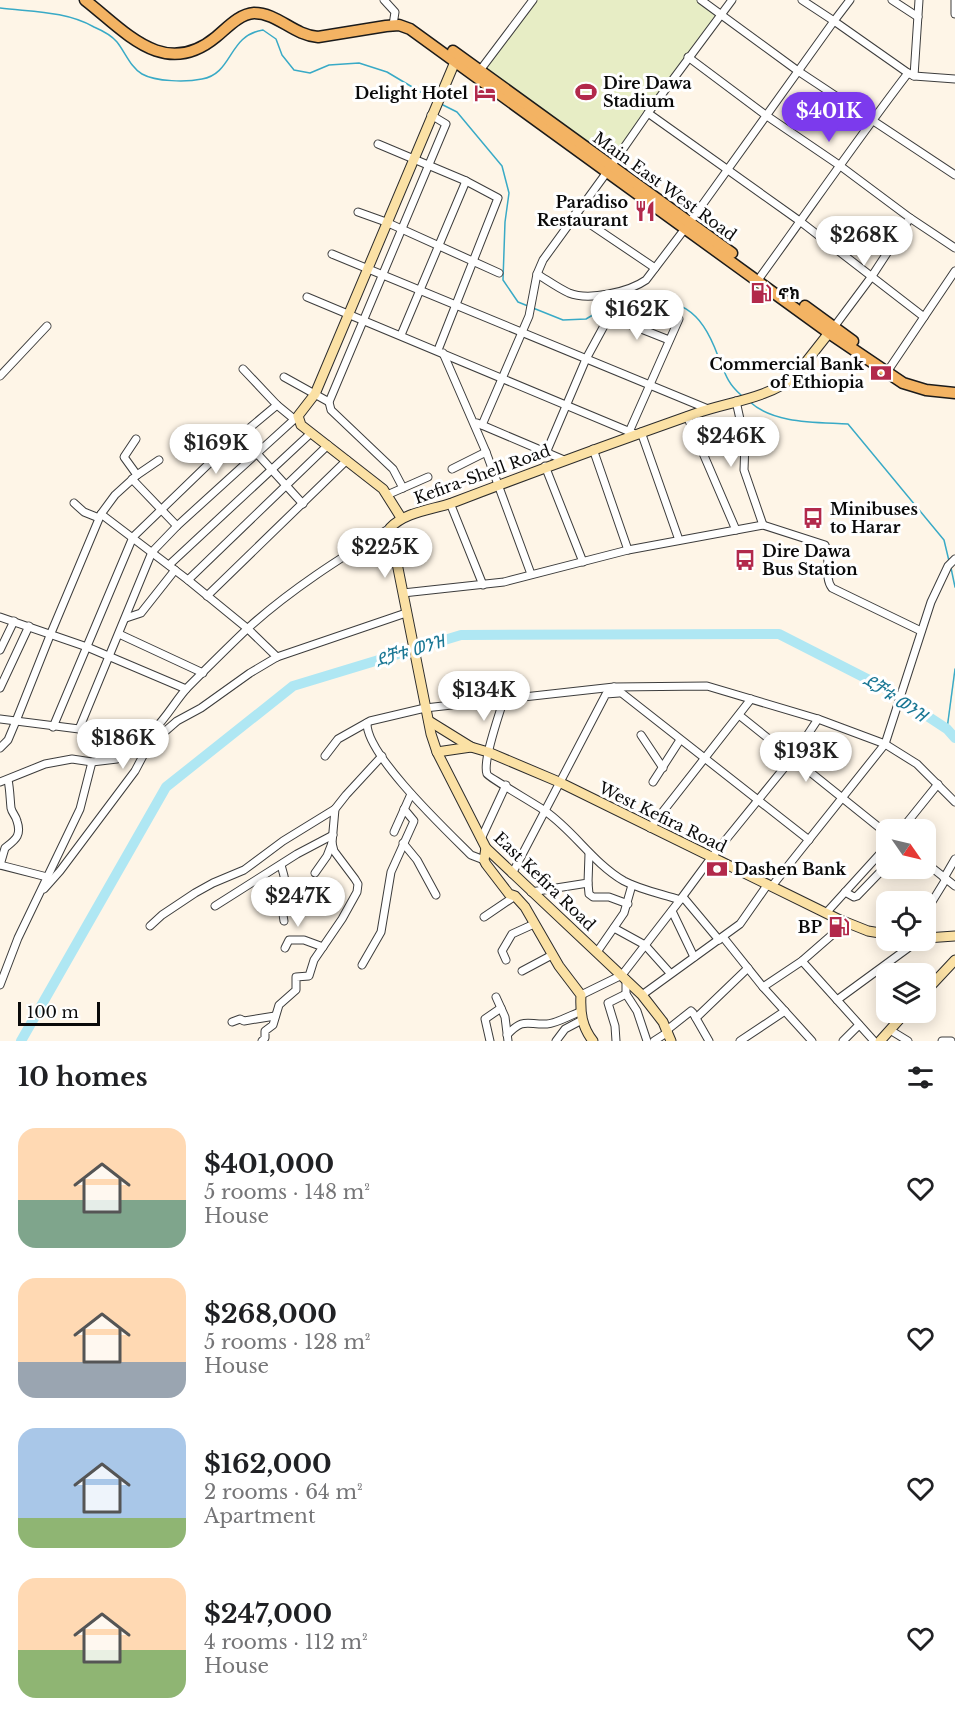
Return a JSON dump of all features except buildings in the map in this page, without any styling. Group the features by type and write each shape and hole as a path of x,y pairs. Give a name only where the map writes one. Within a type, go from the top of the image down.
{"main road":[{"path":"85,0 152,51 170,55 193,52 240,18 252,13 274,18 294,31 312,37 357,31 380,22 394,22"},
{"name":"Main East West Road","path":"394,22 414,23 477,74 888,370 914,387 955,393"},
{"path":"400,519 387,495 296,418 315,394 456,58"},
{"name":"Kefira-Shell Road","path":"390,528 400,519 450,503 635,433 770,391 788,382 801,370 832,330"},
{"name":"Main East West Road","path":"888,370 915,380 936,385 955,386"},
{"path":"390,528 429,722"},
{"name":"West Kefira Road","path":"429,722 471,747 560,782 838,920 876,932"},
{"name":"East Kefira Road","path":"429,722 437,752 484,843 512,874 642,995 669,1035"},
{"path":"437,752 471,747"},
{"path":"484,843 484,860 509,894 515,896 525,907 552,955 581,995 581,1016 586,1032 593,1041"},
{"path":"936,937 955,936"},
{"path":"936,980 955,960"},
{"path":"880,1041 896,1023"}],"street":[{"path":"384,0 395,12 394,22"},
{"path":"477,74 533,0"},
{"path":"700,0 798,71 955,175"},
{"path":"482,425 529,316 537,274 543,260 688,57 732,0"},
{"path":"802,0 911,75 955,79"},
{"path":"537,274 571,294 596,295 620,292 638,286 646,280 850,0"},
{"path":"892,0 918,17"},
{"path":"760,278 872,120 911,75 919,0"},
{"path":"955,0 955,14"},
{"path":"688,57 766,116 955,248"},
{"path":"648,113 801,222 924,317"},
{"path":"403,488 393,469 331,410 329,402 446,124 431,115"},
{"path":"378,144 466,181 496,196 499,201 456,305 440,351 486,452 531,574"},
{"path":"400,335 466,181"},
{"path":"358,213 386,222 499,273"},
{"path":"575,214 655,268"},
{"path":"832,330 872,276 910,218"},
{"path":"332,254 708,409"},
{"path":"888,370 955,271"},
{"path":"307,297 635,433"},
{"path":"546,453 586,359 610,319 616,319 669,340"},
{"path":"679,319 650,385 635,433 679,540"},
{"path":"0,376 47,326"},
{"path":"79,729 152,552 177,526 296,418 277,405 243,369"},
{"path":"284,377 329,402"},
{"path":"742,399 744,470 764,525"},
{"path":"53,727 133,537 277,405"},
{"path":"687,416 736,530"},
{"path":"472,421 564,460"},
{"path":"126,618 141,613 172,567 311,432"},
{"path":"241,436 303,504"},
{"path":"136,439 124,455 135,477 177,526"},
{"path":"188,580 328,446"},
{"path":"593,449 628,550"},
{"path":"452,469 486,452"},
{"path":"0,748 16,721 100,516 115,495 159,460"},
{"path":"207,596 347,460"},
{"path":"545,466 583,562"},
{"path":"387,495 428,477"},
{"path":"74,503 84,512 100,516 133,537 248,629 278,657"},
{"path":"450,503 483,585"},
{"path":"403,593 504,582 628,550 764,525 825,545 829,555 829,584 832,588 921,631"},
{"path":"47,877 0,865 4,848 14,843 18,834 18,822 11,809 11,796 4,781 45,764 72,759 92,762 121,757 155,728 186,689 248,629 302,586 390,528"},
{"path":"642,995 740,924 844,798 886,741 931,602 952,562"},
{"path":"38,896 114,800 135,771 146,748 177,722 278,657 406,613"},
{"path":"0,626 2,617 51,633 186,689"},
{"path":"0,650 14,621"},
{"path":"0,688 29,626"},
{"path":"119,634 203,673"},
{"path":"325,756 338,739 376,719 425,708 504,698 707,686 818,718 886,741 917,764 955,802"},
{"path":"617,690 809,840"},
{"path":"512,874 606,694 617,690"},
{"path":"504,698 488,752 487,775 546,812 611,872 632,885 682,898 721,938 812,1041"},
{"path":"650,828 751,699"},
{"path":"739,715 876,825"},
{"path":"581,995 624,977 645,945 711,858 793,757 818,718"},
{"path":"0,719 79,729 140,740 146,748"},
{"path":"368,723 368,730 382,756 411,794 471,855 484,860"},
{"path":"641,735 663,768"},
{"path":"653,782 680,740"},
{"path":"150,926 195,893 244,870 279,844 335,809 345,795 382,756"},
{"path":"0,986 18,938 80,809 92,762"},
{"path":"910,819 938,783"},
{"path":"484,843 506,785"},
{"path":"394,832 411,794"},
{"path":"315,873 327,856 332,843 335,809"},
{"path":"362,965 381,932 390,879 414,821 404,809"},
{"path":"214,906 333,835"},
{"path":"264,1040 265,1031 272,1026 279,1005 296,990 296,977 309,976 314,960 346,912 358,888 355,879 334,851 332,843"},
{"path":"403,843 417,860 436,896"},
{"path":"590,854 589,894 593,897 609,897 628,904"},
{"path":"826,913 876,858"},
{"path":"936,894 955,859"},
{"path":"281,865 287,900 282,911 284,921"},
{"path":"936,871 955,886"},
{"path":"845,892 856,896 876,876"},
{"path":"531,892 588,883"},
{"path":"597,952 628,904 632,885"},
{"path":"484,917 515,896"},
{"path":"672,911 694,957"},
{"path":"763,987 802,961 833,934 838,920"},
{"path":"506,960 502,951 509,937 534,924"},
{"path":"614,928 645,945 670,973"},
{"path":"285,948 289,940 304,940 323,947"},
{"path":"837,1000 904,951"},
{"path":"522,971 552,955"},
{"path":"802,961 874,1041"},
{"path":"696,1018 748,968"},
{"path":"624,977 627,994 637,1011 647,1041"},
{"path":"616,1041 615,1026 608,1003 627,994"},
{"path":"496,997 505,1017 508,1038"},
{"path":"490,1041 485,1019 501,1008"},
{"path":"654,1041 669,1035 691,1011 709,1041"},
{"path":"740,1041 784,1011"},
{"path":"232,1022 240,1019 244,1021 275,1016"},
{"path":"508,1038 520,1023 549,1024 581,1016"},
{"path":"556,1041 565,1029 581,1016"},
{"path":"843,1041 860,1025"},
{"path":"890,1030 908,1041"},
{"path":"942,1041 951,1041"}],"green space":[{"name":"Dire Dawa Stadium","path":"533,0 701,0 721,15 612,166 480,71"}],"waterway":[{"name":"Kefira-Shell Road","path":"0,8 72,18 103,31 117,42 138,71 155,79 188,81 212,76 226,63 243,39 263,30 276,39 282,55 294,70 310,73 329,65 359,63 387,72 434,100"},
{"name":"Kefira-Shell Road","path":"441,104 457,112 502,166 509,193 505,222 503,280 518,302 528,306"},
{"name":"Kefira-Shell Road","path":"533,308 563,320 586,319 630,293 675,303 695,316 703,326 727,377 741,395"},
{"name":"Kefira-Shell Road","path":"750,402 760,409 783,418 848,424 944,540 949,561"},
{"name":"Kefira-Shell Road","path":"951,568 955,587"},
{"name":"ደቻቱ ወንዝ","path":"21,1041 166,787 293,686 461,635 779,634 883,687 947,729 955,738"},
{"name":"Kefira-Shell Road","path":"947,729 955,669"}],"place":[{"name":"Dire Dawa Stadium","path":"586,92"},
{"name":"Delight Hotel","path":"485,93"},
{"name":"Paradiso Restaurant","path":"645,211"},
{"name":"ኖክ","path":"761,293"},
{"name":"Commercial Bank of Ethiopia","path":"881,373"},
{"name":"Minibuses to Harar","path":"813,518"},
{"name":"Dire Dawa Bus Station","path":"745,560"},
{"name":"Dashen Bank","path":"717,869"},
{"name":"BP","path":"839,927"}]}
